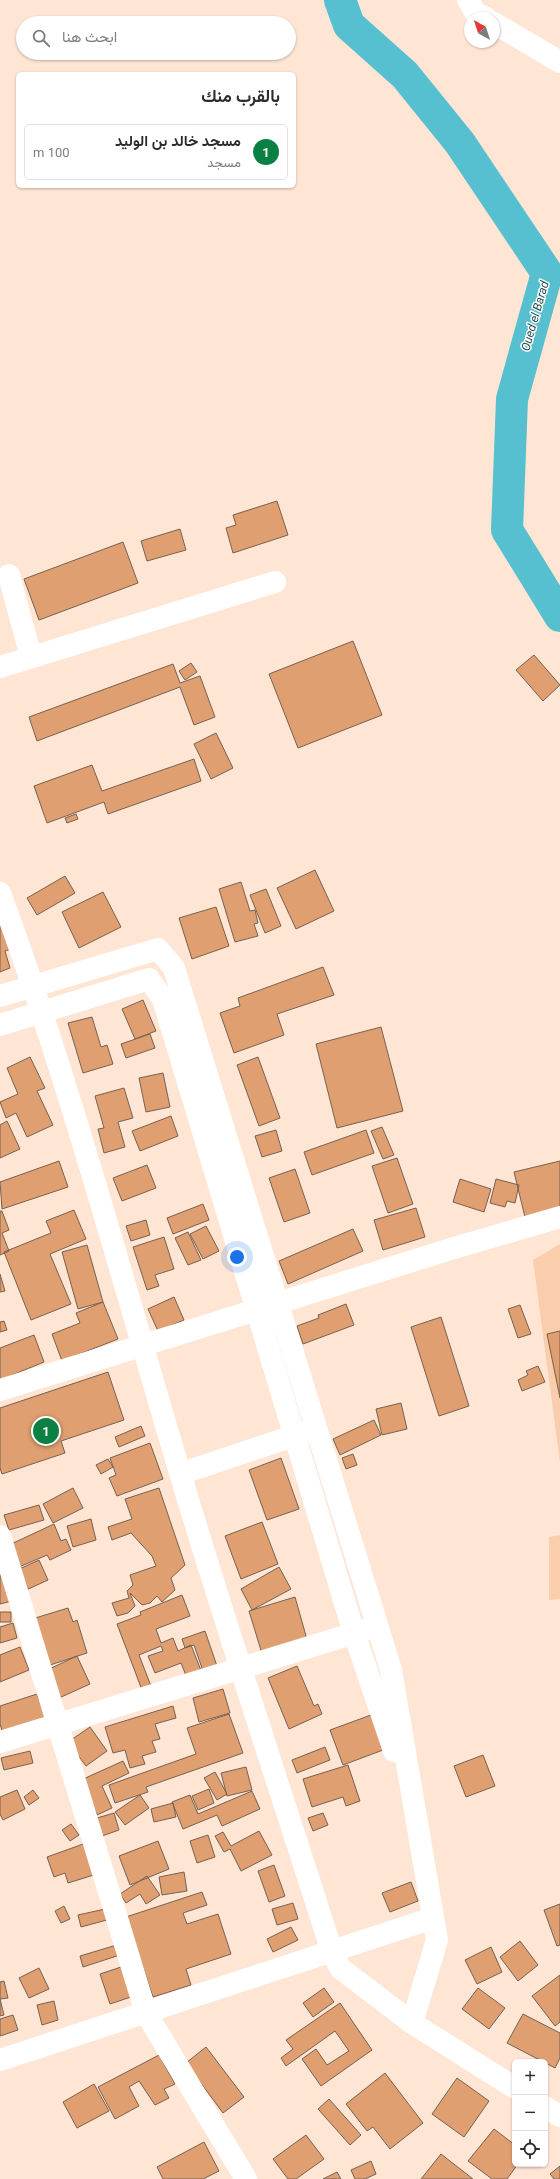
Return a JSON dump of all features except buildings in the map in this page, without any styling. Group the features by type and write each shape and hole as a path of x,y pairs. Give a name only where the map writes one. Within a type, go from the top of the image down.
{"street":[{"path":"468,0 475,12"},
{"path":"500,27 560,62"},
{"path":"9,575 31,657"},
{"path":"0,667 275,582"},
{"path":"0,893 34,986 143,1345 180,1474 332,1952 340,1968 412,2023 512,2086"},
{"path":"0,996 158,949 174,968 267,1306 294,1436 354,1633 416,1814"},
{"path":"0,1025 149,979 163,999 267,1306 316,1428 376,1626 391,1670 437,1940 412,2023"},
{"path":"0,1390 560,1216"},
{"path":"180,1474 316,1428"},
{"path":"0,1536 146,2013 246,2179"},
{"path":"0,1742 376,1626"},
{"path":"0,2060 433,1918"},
{"path":"548,2109 560,2116"}],"shaded area":[{"path":"560,1244 560,1462 533,1260"},
{"path":"560,1535 560,1599 549,1600 549,1537"}],"waterway":[{"name":"Oued el Barad","path":"340,0 349,25 405,75 460,143 547,273 512,399 507,530 560,616"}],"place":[{"name":"مسجد خالد بن الوليد","path":"46,1431"}]}
